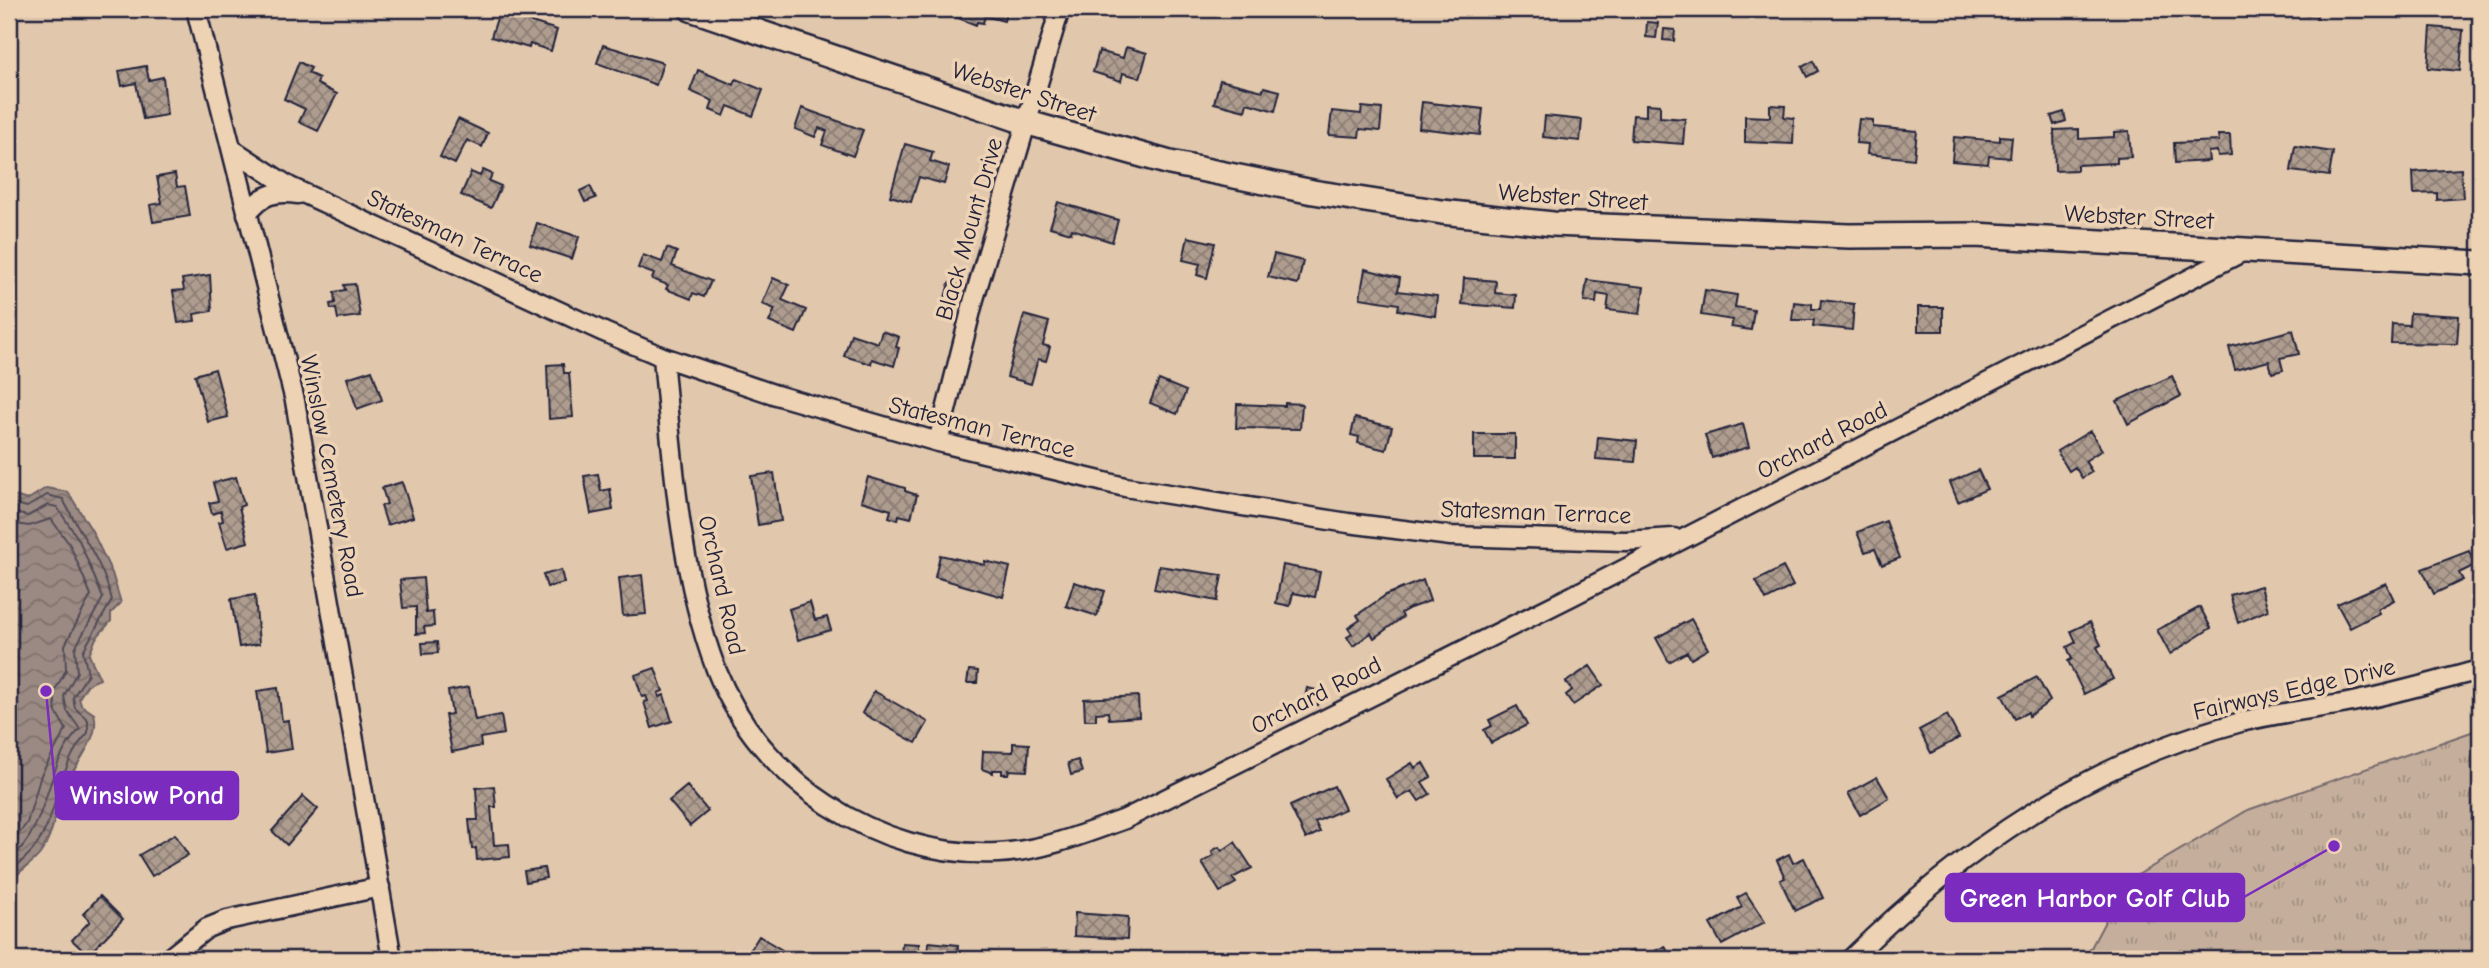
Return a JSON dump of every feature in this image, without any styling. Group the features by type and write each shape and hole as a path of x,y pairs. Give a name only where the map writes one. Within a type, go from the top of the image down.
{"street":[{"name":"Winslow Cemetery Road","path":"196,9 295,401 311,479 392,959"},
{"name":"Webster Street","path":"691,9 1025,122 1170,163 1313,192 1442,212 1553,224 1849,236 1975,235 2480,264"},
{"name":"Black Mount Drive","path":"938,442 974,299 1057,9"},
{"name":"Statesman Terrace","path":"232,149 289,187 421,250 663,357 843,417 1125,487 1348,523 1475,537 1625,541 1681,537"},
{"name":"Statesman Terrace","path":"247,214 258,200 272,193 312,197"},
{"name":"Orchard Road","path":"663,357 673,463 697,603 715,667 734,710 780,769 838,813 864,826 940,849 1002,853 1076,836 1125,819 1572,596 1681,537 2249,249"},
{"name":"Fairways Edge Drive","path":"1851,959 1931,883 1980,846 2028,813 2117,767 2194,736 2241,723 2348,702 2480,670"},
{"path":"168,959 207,928 227,920 380,887"}],"green space":[{"path":"2480,729 2480,959 2085,959 2126,882 2248,810"}],"water":[{"path":"46,488 68,492 92,531 112,573 121,603 111,613 111,621 96,638 89,655 100,679 88,684 79,698 81,705 94,714 91,740 67,782 45,846 9,885 9,494 27,500"}],"building":[{"path":"946,9 1007,9 1004,21 985,16 983,23 977,22 976,25 945,13"},
{"path":"2305,9 2318,9 2317,17 2304,15"},
{"path":"499,12 557,30 551,51 491,37"},
{"path":"1647,22 1658,23 1656,38 1646,37"},
{"path":"2431,27 2463,30 2460,71 2428,68"},
{"path":"1664,29 1675,30 1674,41 1663,40"},
{"path":"603,45 663,63 656,85 597,63"},
{"path":"1126,47 1147,53 1140,78 1123,73 1121,81 1093,72 1099,51 1123,58"},
{"path":"1813,61 1818,71 1807,77 1802,67"},
{"path":"299,62 311,68 308,73 319,78 317,84 337,94 318,131 299,122 305,109 284,99"},
{"path":"146,66 149,80 163,77 167,115 143,119 136,83 122,86 119,71"},
{"path":"698,70 734,85 736,79 763,90 753,116 728,106 724,116 710,110 713,101 690,91"},
{"path":"1220,80 1263,91 1264,87 1280,91 1275,111 1247,103 1245,111 1214,103"},
{"path":"1422,102 1483,109 1480,135 1419,128"},
{"path":"1646,104 1660,105 1660,117 1685,119 1683,144 1631,140 1633,115 1646,116"},
{"path":"1770,105 1785,106 1784,117 1794,118 1793,144 1745,142 1745,116 1770,117"},
{"path":"1362,107 1382,109 1380,131 1360,129 1359,137 1329,135 1332,111 1361,114"},
{"path":"802,108 863,130 853,156 822,145 827,131 819,128 815,137 795,129"},
{"path":"2064,112 2066,121 2054,125 2051,116"},
{"path":"1545,116 1582,120 1580,141 1543,137"},
{"path":"458,119 488,133 482,147 467,140 455,164 440,157"},
{"path":"1859,119 1873,120 1873,127 1917,131 1914,159 1867,154 1868,144 1856,143"},
{"path":"2079,129 2079,139 2114,137 2114,132 2129,131 2131,157 2117,158 2117,163 2077,165 2077,170 2055,171 2054,130"},
{"path":"2218,135 2230,135 2231,155 2218,156 2217,151 2208,152 2209,161 2175,163 2174,143 2219,141"},
{"path":"2000,136 2012,137 2010,158 1989,156 1988,164 1952,161 1954,137 2000,141"},
{"path":"905,144 933,152 930,161 949,167 944,184 919,177 911,202 890,196"},
{"path":"2295,146 2333,152 2329,176 2291,171"},
{"path":"2461,169 2463,198 2437,200 2437,193 2414,194 2413,172"},
{"path":"483,170 492,174 489,181 501,186 491,208 461,195 471,172 480,176"},
{"path":"175,174 177,187 185,186 190,216 153,222 150,205 162,203 157,177"},
{"path":"590,186 596,198 585,202 580,191"},
{"path":"1058,202 1118,220 1112,242 1072,229 1071,233 1050,227"},
{"path":"537,223 579,237 572,259 530,245"},
{"path":"1188,237 1215,243 1207,278 1197,275 1200,264 1183,260"},
{"path":"667,248 677,252 672,266 711,281 704,297 693,293 691,299 666,289 668,285 652,279 654,274 638,268 643,255 662,262"},
{"path":"1274,254 1303,261 1298,284 1268,277"},
{"path":"1365,269 1400,278 1398,291 1437,296 1435,316 1398,310 1399,304 1360,298"},
{"path":"210,275 212,311 194,314 195,321 178,323 173,291 184,290 182,279"},
{"path":"773,278 789,285 782,300 806,310 796,333 769,322 775,309 762,304"},
{"path":"1464,278 1496,281 1495,293 1516,295 1515,308 1462,304"},
{"path":"1587,280 1644,287 1640,314 1607,310 1609,296 1597,294 1596,303 1584,301"},
{"path":"949,283 958,285 954,300 945,298"},
{"path":"355,284 360,316 338,319 336,309 331,309 330,304 335,303 334,292 345,290 344,285"},
{"path":"1705,290 1737,295 1735,307 1754,310 1751,330 1731,327 1733,320 1701,315"},
{"path":"1821,300 1854,304 1852,330 1813,326 1814,320 1792,320 1794,302 1812,304 1812,309 1820,309"},
{"path":"1918,307 1943,307 1943,331 1918,331"},
{"path":"2410,313 2459,316 2457,344 2391,343 2392,324 2409,325"},
{"path":"1024,315 1049,322 1043,345 1050,347 1046,361 1038,359 1031,384 1007,377"},
{"path":"2293,330 2299,354 2280,358 2283,370 2272,373 2269,361 2235,370 2229,347"},
{"path":"882,331 899,337 894,366 872,359 871,364 844,356 851,334 878,343"},
{"path":"563,364 564,373 569,373 573,417 549,419 547,365"},
{"path":"215,369 228,417 208,422 195,375"},
{"path":"372,370 382,400 357,409 347,378"},
{"path":"2172,376 2181,396 2128,424 2117,401"},
{"path":"1159,380 1186,391 1177,414 1150,403"},
{"path":"1285,403 1302,404 1300,429 1236,428 1237,404 1285,406"},
{"path":"1355,418 1392,427 1386,450 1358,443 1359,437 1351,435"},
{"path":"1743,424 1749,447 1712,458 1705,435"},
{"path":"2090,431 2102,450 2085,461 2092,472 2082,478 2075,467 2069,471 2057,451"},
{"path":"1474,434 1515,434 1515,459 1474,459"},
{"path":"1598,437 1637,441 1635,462 1596,459"},
{"path":"1978,470 1987,489 1958,502 1950,482"},
{"path":"774,473 781,521 758,525 751,476"},
{"path":"598,474 601,491 610,489 613,510 591,514 584,476"},
{"path":"236,477 244,505 239,507 248,542 227,548 219,522 223,521 221,511 212,514 209,503 218,501 213,483"},
{"path":"868,477 905,488 905,491 917,495 911,518 899,515 898,520 889,517 891,510 861,501"},
{"path":"402,482 413,517 387,525 381,506 387,504 382,488"},
{"path":"1886,521 1900,558 1882,565 1875,549 1865,552 1857,532"},
{"path":"2469,551 2475,565 2459,573 2463,580 2434,594 2422,569"},
{"path":"940,555 985,565 985,561 1010,567 1003,597 935,577"},
{"path":"1283,565 1320,572 1315,597 1293,593 1290,606 1276,603"},
{"path":"1159,566 1222,575 1217,601 1154,589"},
{"path":"1783,567 1793,586 1766,600 1756,581"},
{"path":"561,570 564,583 547,587 543,575"},
{"path":"642,575 646,614 623,616 619,578"},
{"path":"423,578 426,613 433,612 434,626 424,627 425,633 416,634 416,607 403,608 400,580"},
{"path":"1423,580 1430,601 1401,613 1403,617 1374,638 1371,633 1353,646 1347,637 1352,634 1348,628 1360,620 1357,615 1386,595"},
{"path":"1074,582 1105,591 1097,616 1066,606"},
{"path":"2386,583 2394,600 2377,609 2379,613 2350,628 2337,604"},
{"path":"2261,586 2268,610 2238,623 2230,595"},
{"path":"255,595 259,644 239,647 231,599"},
{"path":"810,602 815,620 827,617 831,630 798,640 789,609"},
{"path":"2200,607 2211,628 2170,654 2157,630"},
{"path":"1691,619 1708,649 1691,659 1687,652 1669,662 1656,638"},
{"path":"2090,622 2101,645 2097,647 2113,679 2084,694 2068,661 2072,659 2067,647 2076,642 2071,631"},
{"path":"437,642 438,653 423,654 422,643"},
{"path":"1590,666 1603,685 1573,705 1566,695 1572,690 1566,682"},
{"path":"655,668 663,691 658,693 659,697 664,695 672,721 652,728 644,702 648,701 646,696 642,697 635,675"},
{"path":"969,670 978,671 977,683 967,683"},
{"path":"2037,677 2050,701 2029,716 2028,712 2015,719 2002,695"},
{"path":"469,687 475,720 501,715 504,734 480,738 481,746 452,752 445,715 452,714 448,691"},
{"path":"278,688 282,721 288,720 292,749 266,753 257,691"},
{"path":"1307,688 1321,691 1318,705 1304,702"},
{"path":"874,691 928,722 916,743 862,713"},
{"path":"1138,696 1139,717 1109,719 1108,712 1096,713 1096,720 1085,720 1084,699"},
{"path":"1517,706 1527,725 1491,743 1484,730 1492,726 1489,720"},
{"path":"1947,715 1959,738 1931,753 1919,730"},
{"path":"1013,743 1029,744 1027,771 1009,770 1008,774 1002,774 1002,770 993,770 993,773 982,769 983,751 1013,752"},
{"path":"1078,760 1082,772 1071,775 1068,763"},
{"path":"1412,763 1415,768 1423,763 1431,777 1422,782 1430,794 1419,801 1412,791 1398,799 1386,779"},
{"path":"1877,777 1889,798 1860,815 1848,793"},
{"path":"494,786 496,807 491,807 494,845 509,844 510,857 477,860 476,848 472,849 469,820 478,820 476,788"},
{"path":"687,786 708,811 690,826 669,801"},
{"path":"1334,786 1345,809 1315,822 1320,832 1306,839 1290,806"},
{"path":"303,796 318,809 287,845 272,831"},
{"path":"175,834 188,855 152,876 139,855"},
{"path":"1235,842 1252,868 1232,878 1236,883 1220,892 1202,863 1214,855 1212,851 1219,847 1222,851"},
{"path":"1789,854 1793,863 1804,858 1823,898 1795,911 1780,880 1785,878 1777,860"},
{"path":"544,868 546,878 526,882 524,871"},
{"path":"1746,893 1765,922 1722,945 1710,924 1742,907 1737,898"},
{"path":"100,896 123,919 88,955 72,940 90,921 83,914"},
{"path":"1075,913 1128,917 1127,939 1074,936"},
{"path":"759,936 792,956 790,959 746,957"},
{"path":"929,942 958,945 957,959 901,959 902,943 919,944 919,950 928,951"},
{"path":"1665,946 1671,959 1639,959"},
{"path":"1632,951 1636,959 1618,959 1618,958"}],"place":[{"name":"Winslow Pond","path":"46,691"},
{"name":"Green Harbor Golf Club","path":"2334,846"}]}
